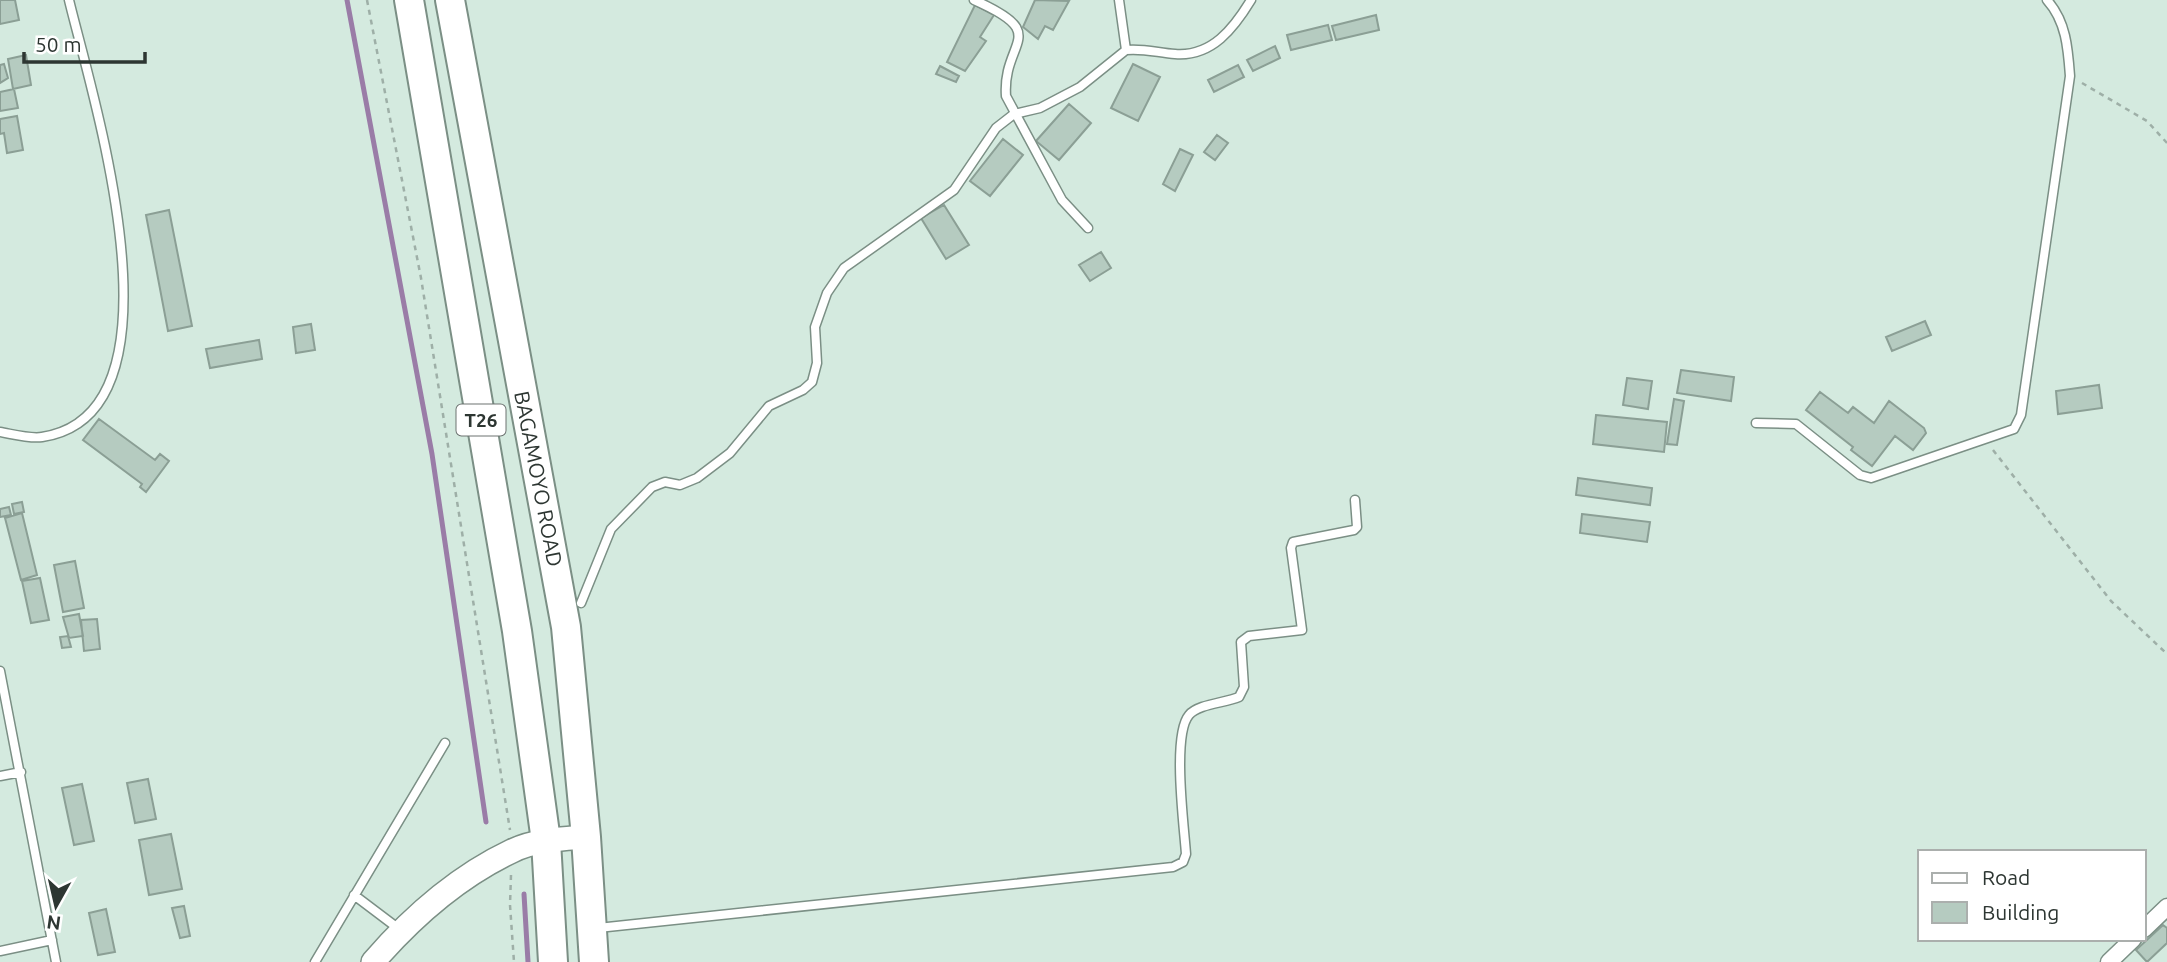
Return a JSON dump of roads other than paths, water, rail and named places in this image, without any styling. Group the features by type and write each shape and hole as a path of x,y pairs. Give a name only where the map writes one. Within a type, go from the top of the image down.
{"highway":[{"name":"T26","path":"409,0 517,631 546,841 554,962"},
{"name":"BAGAMOYO ROAD","path":"450,0 566,627 586,837 594,962"}],"main road":[{"path":"373,962 427,905 513,850 546,841 586,837"}],"street":[{"path":"2146,927 2167,907"},
{"path":"2109,962 2131,941"}],"lane":[{"path":"0,432 41,437 76,425 100,399 117,367 125,320 124,259 102,138 69,0"},
{"path":"974,0 1008,15 1015,23 1017,47 1005,88 1014,114 1031,139 1062,200 1087,228"},
{"path":"1119,0 1126,50"},
{"path":"581,603 611,529 652,487 665,482 680,485 697,478 730,453 769,406 803,390 812,382 817,363 815,327 827,293 844,268 954,190 996,128 1014,114 1040,108 1080,87 1126,50 1180,54 1208,48 1224,37 1251,0"},
{"path":"1756,423 1796,424 1860,475 1871,478 2014,429 2021,415 2070,76 2068,43 2056,10 2047,0"},
{"path":"592,928 1160,868 1183,862 1186,854 1180,734 1188,715 1195,709 1239,697 1244,687 1241,642 1249,636 1302,630 1291,548 1293,542 1354,530 1357,527 1355,500"},
{"path":"0,671 56,962"},
{"path":"315,962 445,743"},
{"path":"0,776 21,772"},
{"path":"354,895 401,930"},
{"path":"0,951 52,940"}],"waterway":[{"path":"347,0 432,454 486,822"},
{"path":"524,894 528,962"}]}
